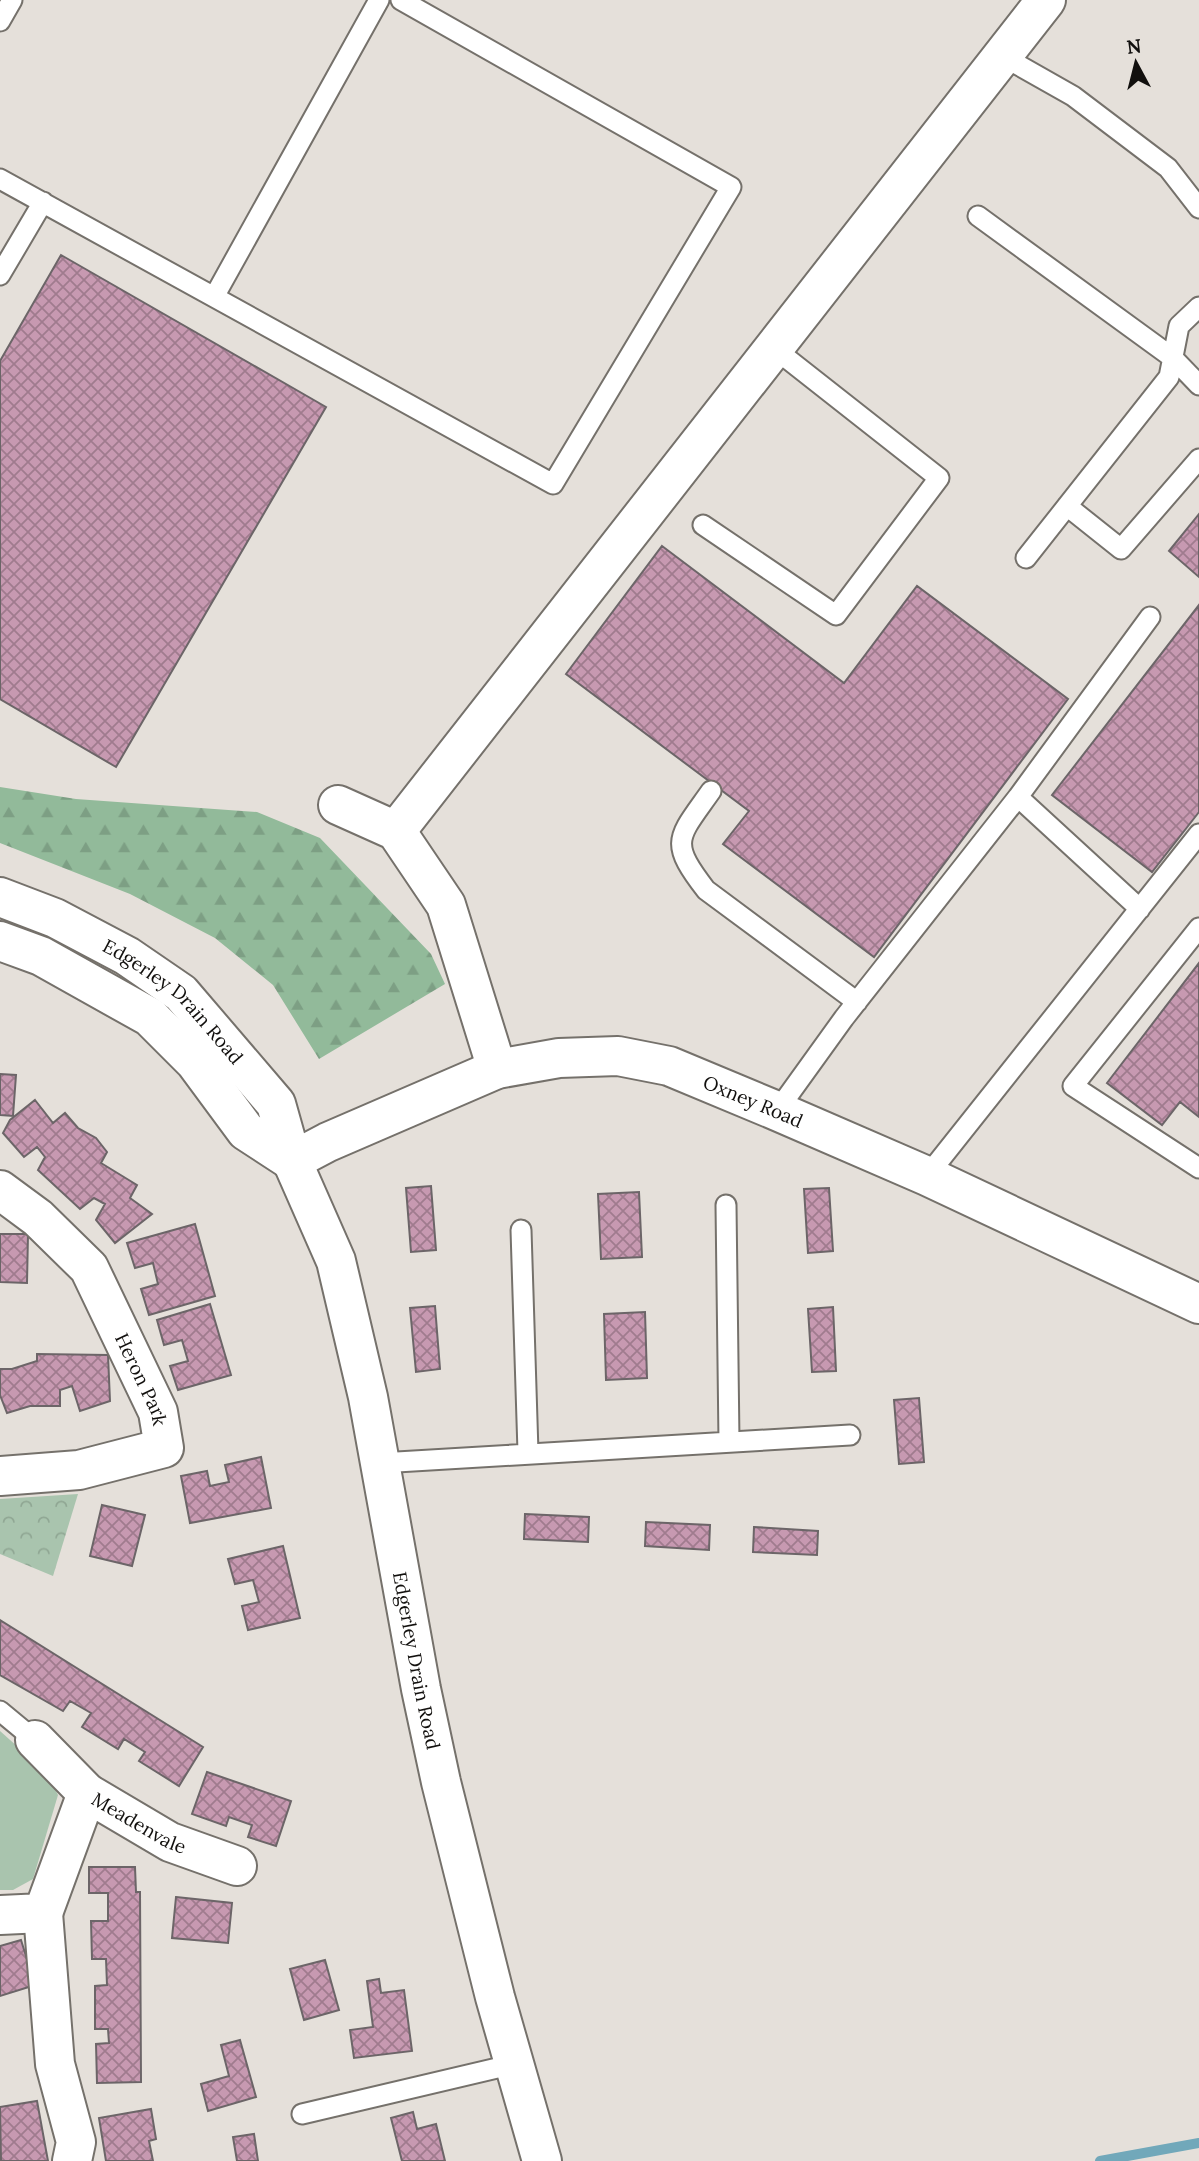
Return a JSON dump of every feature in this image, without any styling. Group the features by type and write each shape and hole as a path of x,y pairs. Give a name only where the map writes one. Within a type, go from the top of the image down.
{"street":[{"path":"396,831 1046,0"},
{"path":"338,805 396,831 446,905 497,1069"},
{"name":"Edgerley Drain Road","path":"0,897 55,918 127,957 181,993 276,1104 292,1161 336,1261 368,1397 438,1769 514,2064 542,2161"},
{"name":"Edgerley Drain Road","path":"0,941 41,956 150,1017 195,1062 246,1131 292,1161"},
{"name":"Oxney Road","path":"292,1161 328,1142 497,1069 559,1058 618,1056 669,1066 778,1111 1197,1299"},
{"name":"Heron Park","path":"0,1190 38,1218 89,1268 158,1412 164,1448 79,1470 0,1476"},
{"path":"36,1740 87,1793"},
{"name":"Meadenvale","path":"43,1913 87,1793 170,1842 237,1866"},
{"path":"0,1915 43,1913 55,2064 76,2142 72,2161"}],"lane":[{"path":"0,21 12,0"},
{"path":"214,297 379,0"},
{"path":"0,179 554,484 731,187 401,0"},
{"path":"1004,57 1073,96 1168,168 1199,208"},
{"path":"0,275 43,202"},
{"path":"978,216 1173,358 1199,385"},
{"path":"1026,558 1169,377 1180,326 1199,307"},
{"path":"704,525 836,615 939,478 775,349"},
{"path":"1067,506 1121,549 1199,459"},
{"path":"778,1111 858,1002 1018,797 1150,617"},
{"path":"711,792 682,833 680,844 688,867 706,890 858,1002"},
{"path":"1018,797 1140,909"},
{"path":"927,1176 1199,834"},
{"path":"1199,928 1073,1086 1199,1168"},
{"path":"726,1205 729,1441"},
{"path":"521,1230 528,1452"},
{"path":"380,1462 850,1435"},
{"path":"0,1711 36,1740"},
{"path":"302,2114 514,2064"}],"green space":[{"path":"0,787 76,799 257,812 320,838 431,954 445,984 319,1059 273,985 215,938 130,894 0,843"},
{"path":"78,1494 53,1576 0,1554 0,1499"},
{"path":"0,1731 47,1773 58,1795 33,1879 13,1890 0,1890"}],"building":[{"path":"61,255 326,407 116,767 0,699 0,361"},
{"path":"1199,514 1199,577 1169,551"},
{"path":"662,546 844,683 917,586 1068,699 874,957 723,844 749,811 566,674"},
{"path":"1199,605 1199,812 1152,872 1052,795"},
{"path":"1199,963 1199,1117 1180,1102 1162,1125 1107,1083"},
{"path":"0,1074 16,1075 13,1116 0,1115"},
{"path":"35,1100 53,1123 65,1113 78,1128 96,1138 107,1152 101,1163 137,1185 130,1198 152,1214 115,1243 96,1220 105,1204 94,1198 80,1209 38,1170 45,1157 37,1147 24,1157 3,1133 10,1120"},
{"path":"431,1186 436,1250 411,1252 406,1188"},
{"path":"829,1188 833,1251 808,1253 804,1189"},
{"path":"639,1192 642,1257 601,1259 598,1194"},
{"path":"195,1224 215,1296 149,1315 141,1289 158,1284 153,1263 135,1268 127,1243"},
{"path":"0,1234 28,1234 27,1283 0,1282"},
{"path":"210,1304 231,1375 178,1390 170,1366 188,1361 182,1340 164,1345 157,1320"},
{"path":"435,1306 440,1369 416,1372 410,1308"},
{"path":"833,1307 836,1371 812,1372 808,1309"},
{"path":"645,1312 647,1378 606,1380 604,1314"},
{"path":"37,1354 108,1355 110,1401 80,1411 72,1386 60,1390 60,1406 30,1406 7,1413 0,1395 0,1369 12,1369 37,1361"},
{"path":"919,1398 924,1462 899,1464 894,1400"},
{"path":"261,1457 271,1508 190,1523 181,1476 207,1471 210,1486 229,1482 225,1465"},
{"path":"102,1505 145,1515 132,1566 90,1556"},
{"path":"525,1514 589,1517 588,1542 524,1539"},
{"path":"646,1522 710,1525 709,1550 645,1546"},
{"path":"754,1527 818,1531 817,1555 753,1552"},
{"path":"283,1546 300,1618 248,1630 242,1606 259,1602 253,1580 235,1584 228,1559"},
{"path":"0,1620 203,1747 179,1786 139,1761 145,1752 124,1739 118,1749 82,1727 91,1713 70,1701 63,1711 0,1675"},
{"path":"207,1772 291,1801 276,1846 248,1837 252,1825 229,1817 226,1826 192,1814"},
{"path":"89,1867 135,1867 136,1892 140,1892 141,2082 97,2083 96,2044 109,2043 108,2029 95,2029 95,1986 107,1985 106,1959 92,1959 91,1921 108,1921 108,1893 89,1893"},
{"path":"176,1897 232,1903 228,1943 172,1938"},
{"path":"21,1940 35,1985 0,1996 0,1946"},
{"path":"325,1960 339,2010 304,2020 290,1969"},
{"path":"379,1979 381,1993 404,1990 412,2051 354,2058 350,2030 373,2027 367,1981"},
{"path":"240,2040 256,2097 208,2111 201,2084 229,2076 221,2045"},
{"path":"37,2101 48,2161 1,2161 0,2107"},
{"path":"151,2109 156,2139 149,2141 153,2161 106,2161 99,2118"},
{"path":"413,2112 417,2129 436,2124 445,2161 402,2161 391,2118"},
{"path":"254,2134 258,2161 237,2161 233,2137"}],"waterway":[{"path":"1100,2161 1199,2143"}]}
